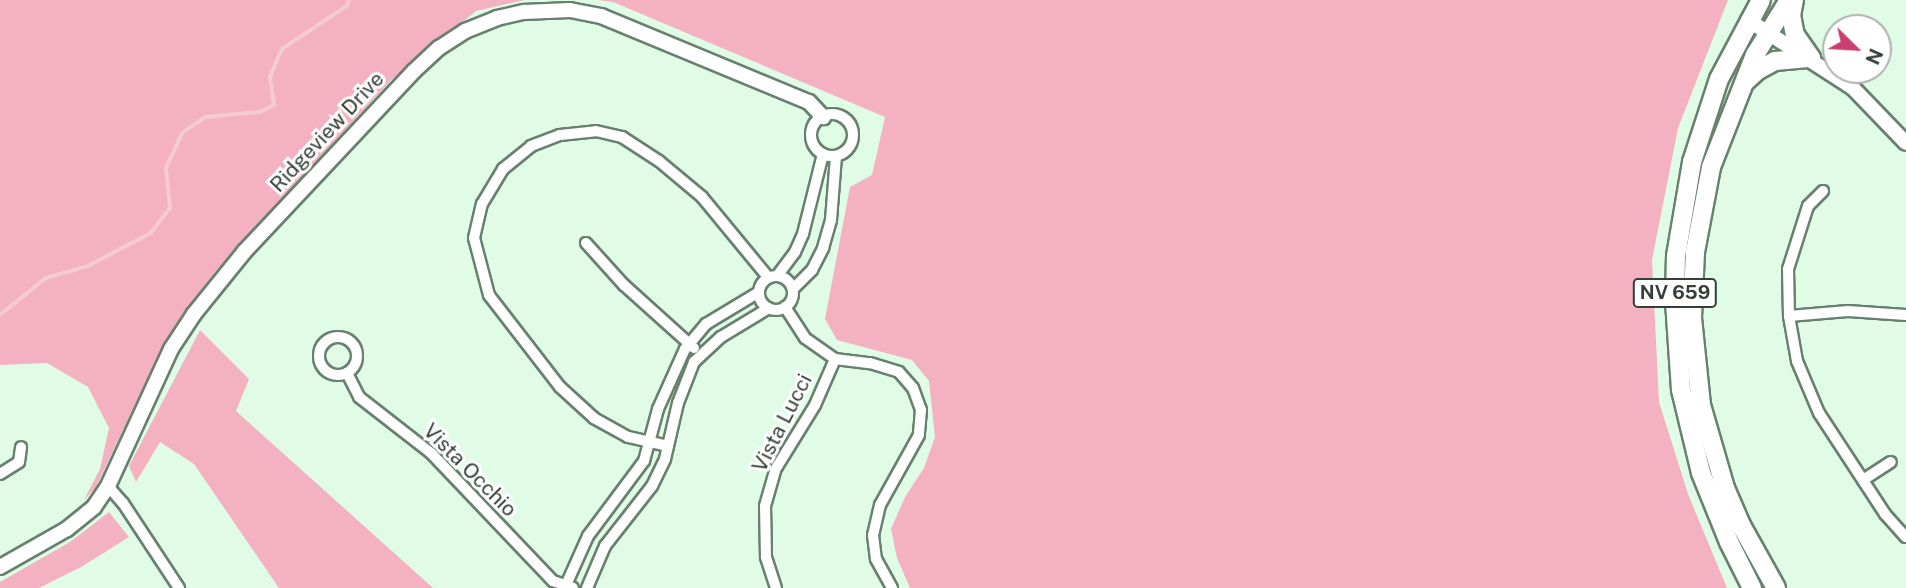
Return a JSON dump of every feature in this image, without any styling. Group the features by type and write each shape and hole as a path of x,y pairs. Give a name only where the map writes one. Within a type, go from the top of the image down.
{"main road":[{"name":"NV 659","path":"1752,588 1729,542 1701,473 1681,390 1675,302 1680,229 1692,162 1719,79 1760,0"},
{"name":"NV 659","path":"1776,588 1724,488 1701,405 1694,361 1693,286 1701,210 1711,167 1741,86 1768,33 1791,0"},
{"path":"1741,86 1766,65 1811,58 1795,35 1791,0"}],"street":[{"name":"Ridgeview Drive","path":"0,567 77,522 94,507 108,486 171,349 194,314 244,252 414,71 439,48 466,31 497,18 524,12 570,10 601,16 809,102 823,117"},
{"path":"1748,20 1811,58 1864,97 1906,143"},
{"path":"837,115 852,128 850,147 836,156 822,154 813,145 811,132 823,117 837,115"},
{"path":"668,446 628,437 594,418 560,387 489,295 474,238 482,204 503,169 531,146 560,135 596,131 622,138 659,161 702,197 773,276 785,278 793,289"},
{"path":"569,587 588,536 644,461 670,376 690,344 706,324 759,292 795,252 822,154"},
{"path":"587,588 594,566 610,537 652,486 668,446 678,403 694,362 721,337 769,308 785,307 792,299 793,289 813,270 824,248 833,205 836,156"},
{"path":"1824,191 1808,206 1790,257 1787,278 1789,316 1797,361 1808,390 1863,480 1885,514 1906,537"},
{"path":"810,203 833,205"},
{"path":"586,243 624,285 702,355"},
{"path":"759,292 761,301 769,308"},
{"path":"785,307 805,338 835,359 870,363 900,372 914,388 921,411 919,435 880,505 873,535 876,559 892,588"},
{"path":"1789,316 1848,312 1906,315"},
{"name":"Vista Lucci","path":"776,588 766,557 765,506 775,470 815,405 835,359"},
{"name":"Vista Occhio","path":"347,373 359,397 430,453 521,551 553,581 569,587"},
{"path":"0,474 19,462 21,447"},
{"path":"1863,480 1891,462"},
{"path":"108,486 123,503 179,588"}],"shaded area":[{"path":"0,0 525,0 476,11 391,80 216,271 183,313 158,356 96,487 84,500 100,469 109,428 88,387 47,363 0,365"},
{"path":"598,0 1728,0 1678,128 1652,260 1659,402 1688,494 1727,588 910,588 897,558 891,529 905,497 924,468 935,437 929,381 912,360 837,340 825,319 850,187 872,175 885,117 613,2"},
{"path":"200,330 249,379 236,411 433,588 279,588 194,464 160,442 136,482 129,466"},
{"path":"109,512 129,537 81,567 39,588 0,588 0,582 70,542"}],"waterway":[{"path":"0,315 46,278 88,266 151,233 170,208 166,168 182,133 206,117 260,112 274,105 270,77 282,49 347,6 349,0"}]}
